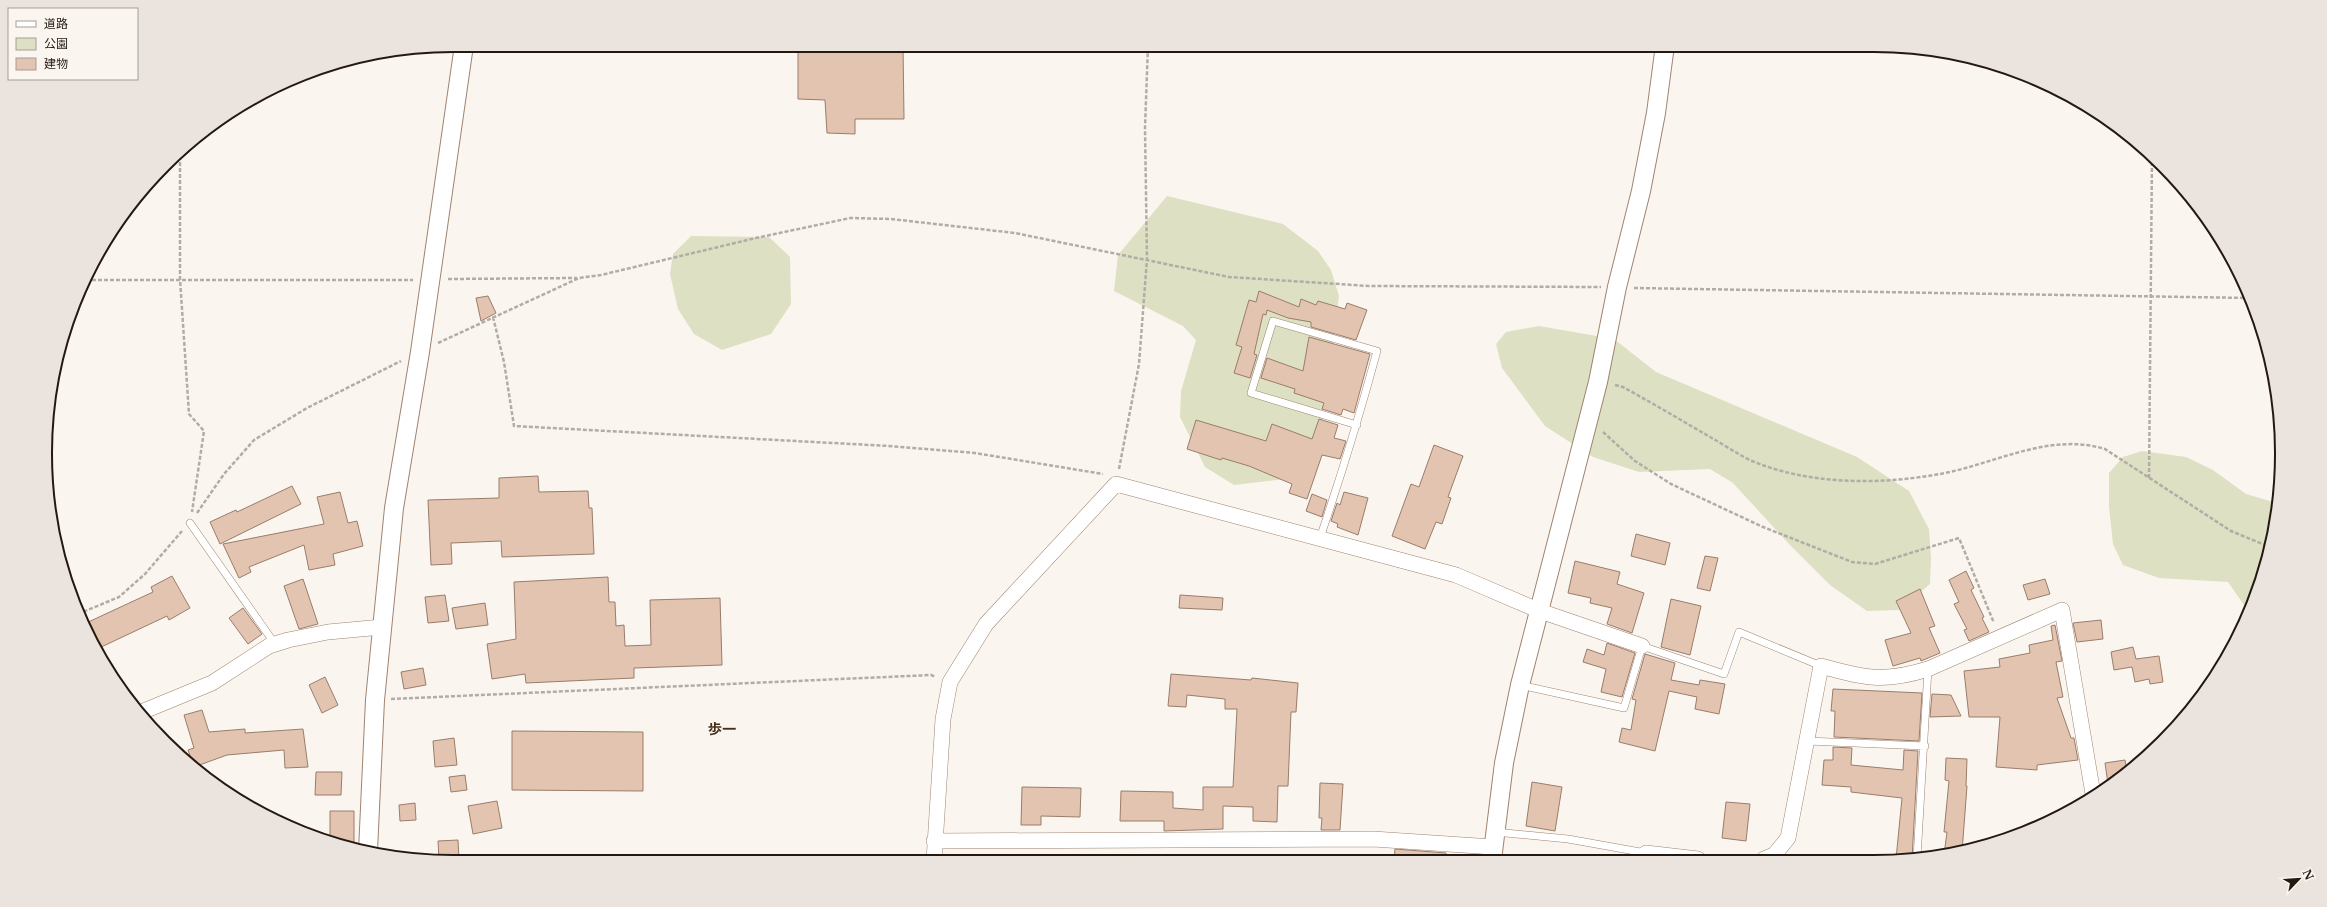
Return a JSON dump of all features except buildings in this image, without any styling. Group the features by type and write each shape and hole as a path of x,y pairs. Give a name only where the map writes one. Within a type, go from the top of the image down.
{"street":[{"path":"368,845 375,700 394,508 420,352 463,52"},
{"path":"934,841 1372,840 1493,846 1504,763 1520,685 1598,382 1617,288 1641,191 1656,113 1664,52"},
{"path":"934,855 943,719 950,682 986,624 1117,480 1456,575 1540,611 1642,646"},
{"path":"1774,855 1788,838 1821,666 1866,678 1908,675 1928,669 2062,610 2092,790"},
{"path":"146,711 212,683 274,644 328,632 382,627"},
{"path":"1646,853 1663,855"}],"lane":[{"path":"1320,538 1357,425 1377,351 1273,321 1251,393 1357,425"},
{"path":"190,523 274,644"},
{"path":"1520,685 1624,708 1642,646 1724,674 1739,632 1821,666"},
{"path":"1917,853 1925,746 1928,669"},
{"path":"1806,740 1925,746"},
{"path":"1493,846 1568,839 1646,853"}],"path":[{"path":"493,317 504,362 514,426 890,446 975,453 1117,480 1139,364 1147,259 1145,128 1148,52"},
{"path":"180,161 180,279 189,414 204,431 190,523"},
{"path":"2149,478 2152,165"},
{"path":"91,280 430,280 579,278 601,275 756,238 850,218 891,219 1015,233 1229,277 1345,284 2243,298"},
{"path":"85,611 120,597 145,574 190,523 224,474 254,440 308,408 420,352 579,278"},
{"path":"1598,382 1623,387 1752,460 1809,477 1850,481 1898,480 1941,473 2030,449 2049,446 2087,444 2105,449 2230,531 2264,545"},
{"path":"1589,420 1634,461 1671,484 1763,527 1852,562 1875,564 1959,538 2000,637"},
{"path":"375,700 931,675 950,682"}],"green space":[{"path":"1167,196 1283,224 1318,251 1331,270 1339,296 1320,436 1301,477 1234,485 1205,467 1180,417 1181,391 1196,340 1183,326 1114,291 1118,255"},
{"path":"691,236 769,237 790,257 791,304 771,334 722,350 694,334 678,309 670,274 673,254"},
{"path":"1539,326 1614,339 1656,372 1857,457 1909,491 1929,529 1931,558 1930,584 1899,610 1867,611 1830,585 1789,544 1733,483 1710,469 1639,472 1593,457 1545,426 1502,368 1496,344 1506,332"},
{"path":"2142,451 2186,457 2213,470 2246,494 2272,502 2261,557 2254,583 2245,605 2228,582 2159,578 2123,565 2113,544 2109,507 2109,473 2123,457"}],"district":[{"name":"歩一","path":"722,729"}]}
